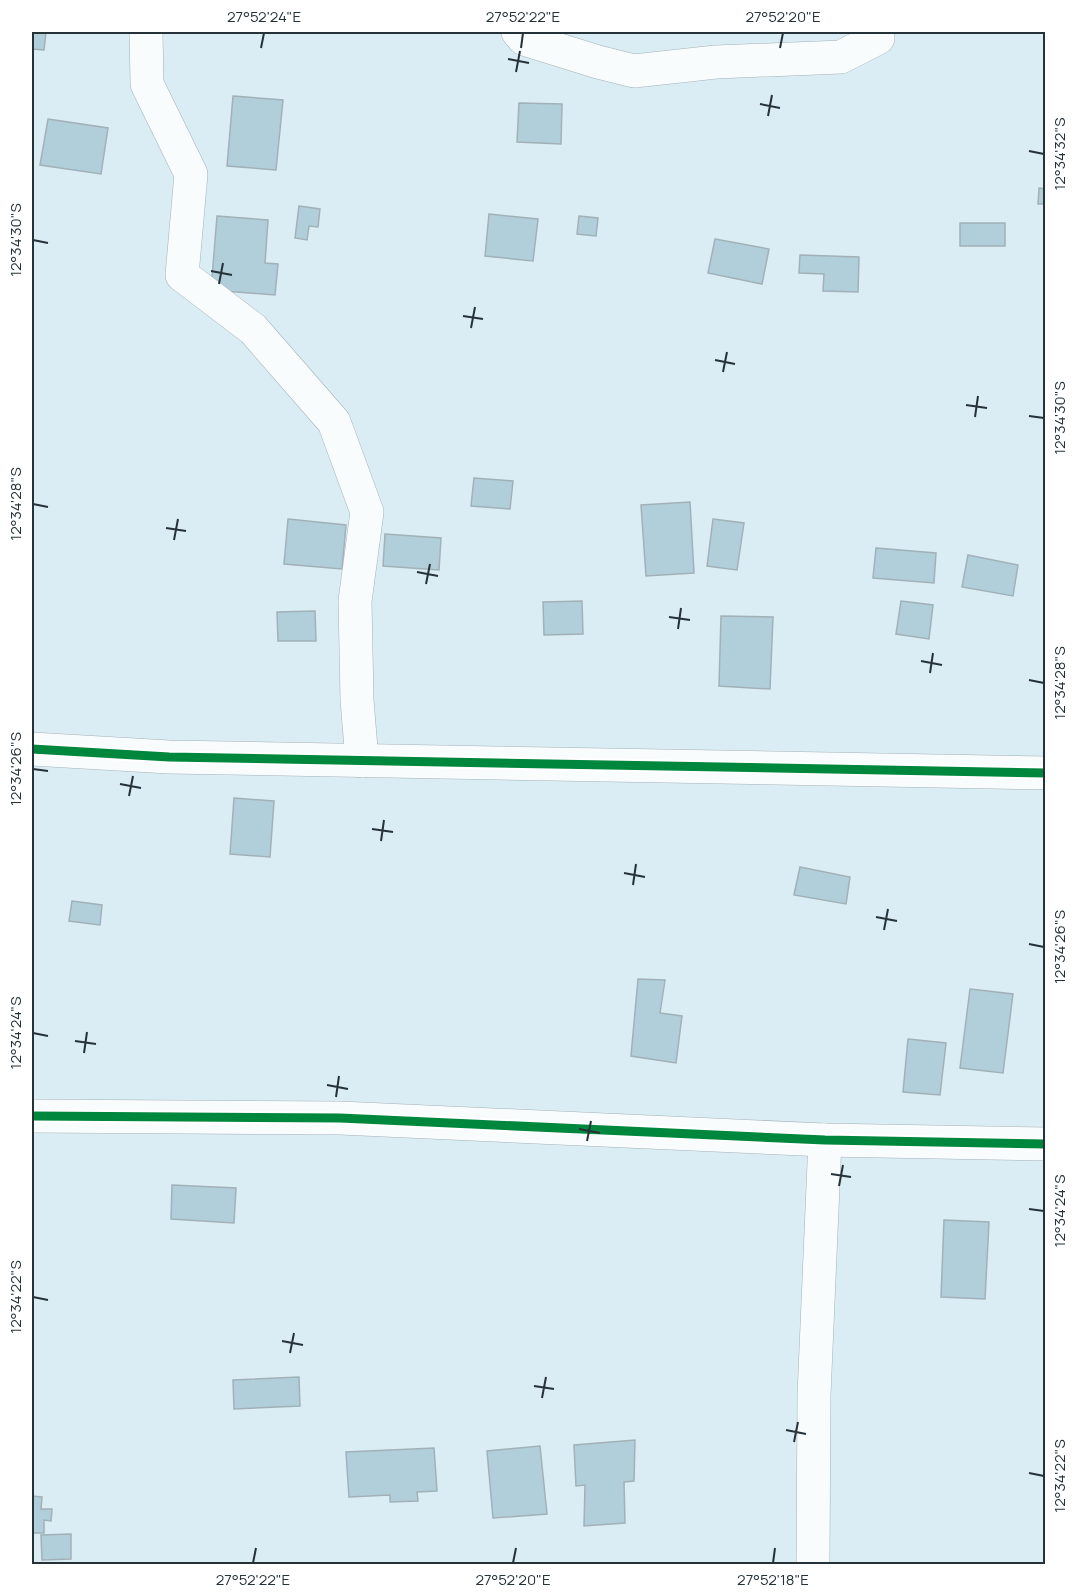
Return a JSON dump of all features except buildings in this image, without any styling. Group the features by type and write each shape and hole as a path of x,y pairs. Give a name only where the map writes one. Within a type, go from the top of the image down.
{"street":[{"path":"146,32 147,84 191,174 182,275 253,329 334,422 367,512 355,601 357,700 362,761"},
{"path":"519,32 524,39 634,71 716,62 841,57 878,38"},
{"path":"32,749 169,758 1046,773"},
{"path":"32,1116 340,1118 825,1140 1046,1144"},
{"path":"813,1564 814,1395 825,1140"}],"cycle path":[{"path":"32,749 169,757 1046,773"},
{"path":"32,1116 340,1118 825,1140 1046,1144"}]}
